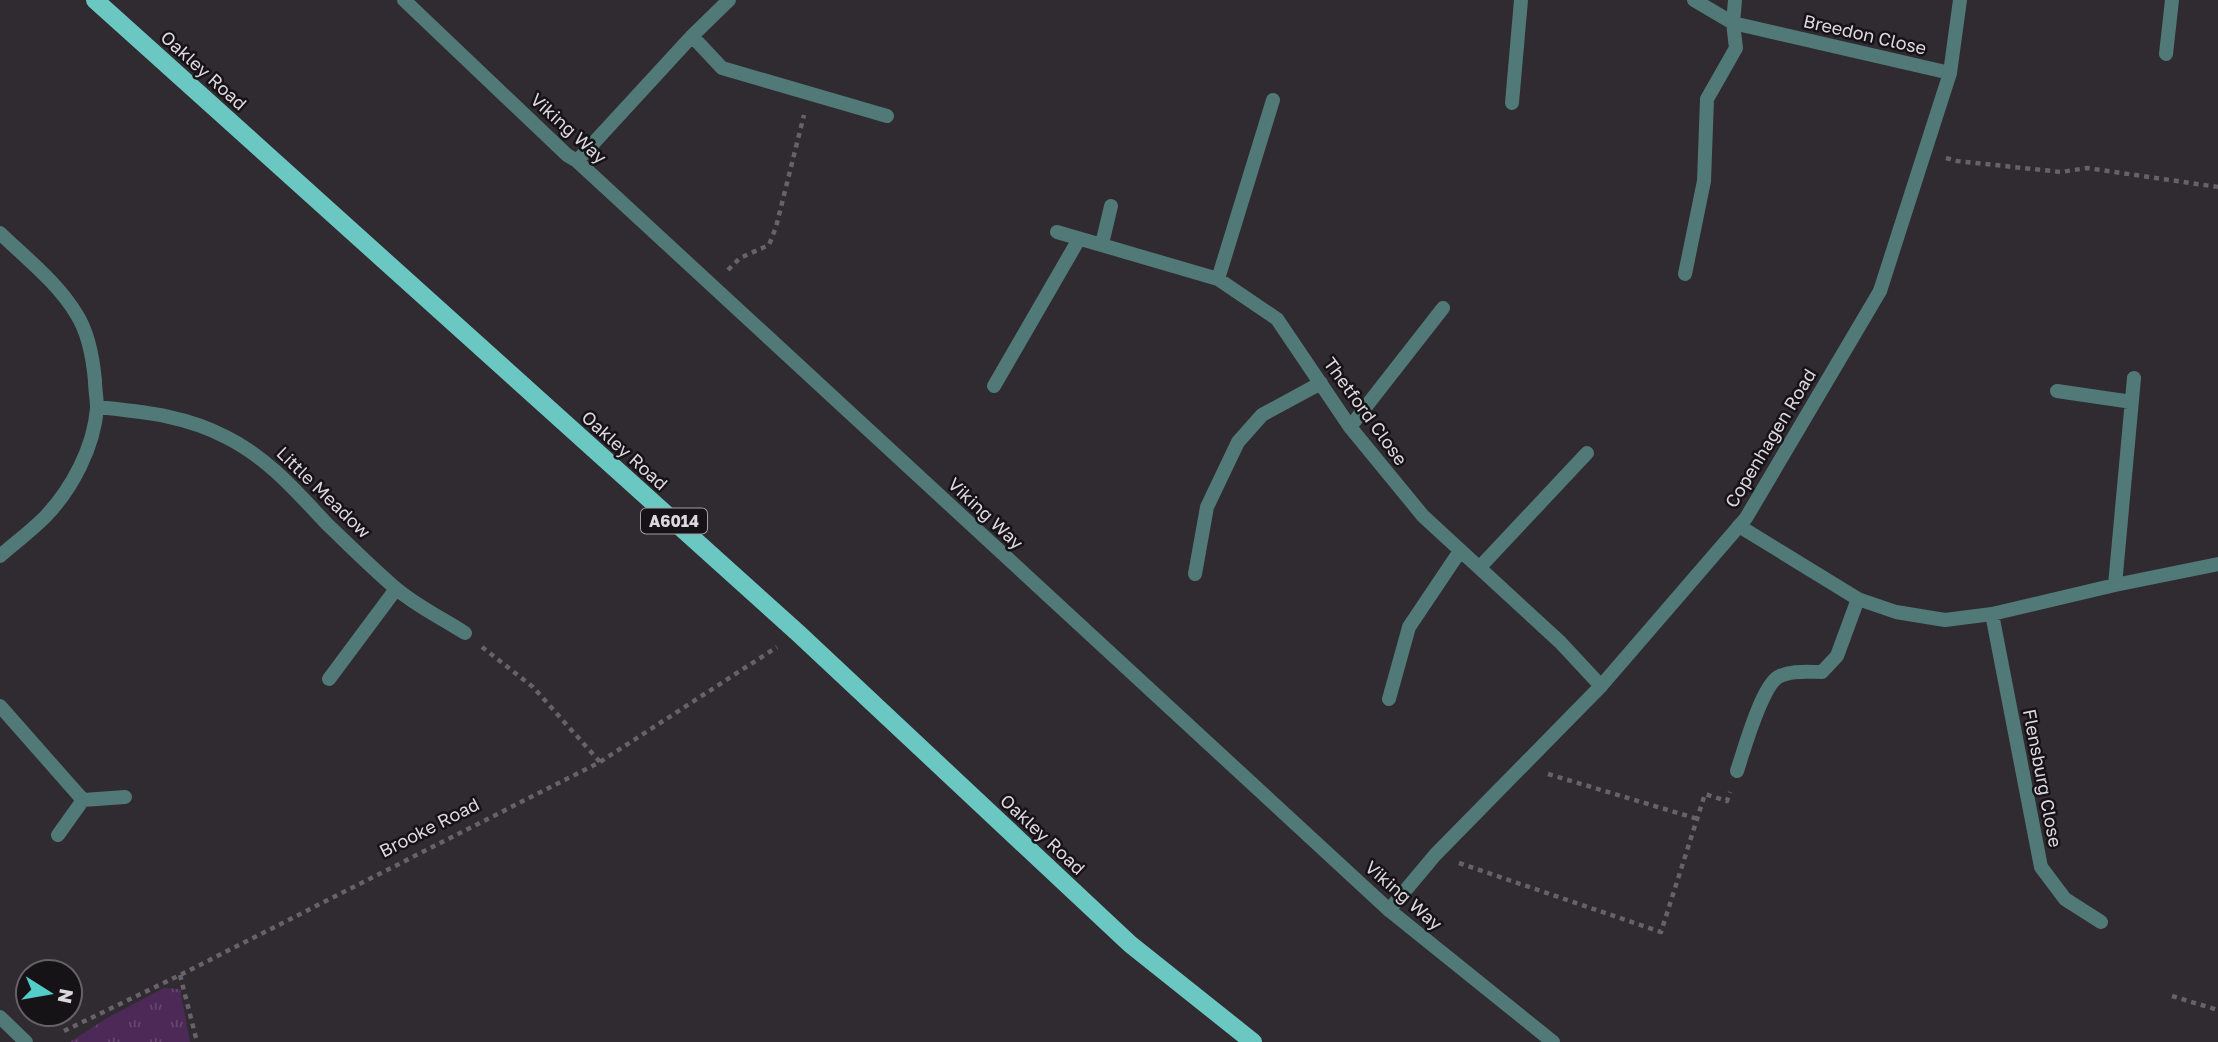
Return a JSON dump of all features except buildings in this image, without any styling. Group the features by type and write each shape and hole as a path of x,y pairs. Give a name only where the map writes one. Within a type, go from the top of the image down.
{"main road":[{"name":"Oakley Road","path":"95,0 798,634 1130,944 1253,1042"}],"street":[{"name":"Viking Way","path":"404,0 567,155 577,161 1389,910 1553,1042"},
{"path":"577,161 692,36 729,0"},
{"path":"1512,103 1521,0"},
{"name":"Breedon Close","path":"1694,0 1733,23 1950,73"},
{"path":"1685,274 1704,181 1707,99 1736,48 1733,23 1735,0"},
{"name":"Copenhagen Road","path":"1389,910 1435,855 1601,686 1746,518 1880,291 1950,73 1960,0"},
{"path":"2166,54 2172,0"},
{"path":"692,36 722,68 887,116"},
{"path":"1218,279 1273,100"},
{"path":"1102,244 1111,206"},
{"name":"Thetford Close","path":"1057,232 1218,279 1278,320 1350,427 1423,516 1560,642 1601,686"},
{"path":"0,233 60,291 78,316 88,341 97,407 79,469 63,494 45,517 0,556"},
{"path":"994,386 1079,239"},
{"path":"1350,427 1443,308"},
{"path":"2115,585 2134,377"},
{"path":"1195,574 1207,507 1238,442 1262,415 1321,383"},
{"path":"2057,391 2132,402"},
{"name":"Little Meadow","path":"97,407 162,414 192,422 257,455 278,472 396,589 466,633"},
{"path":"1480,567 1587,453"},
{"path":"1739,526 1858,599 1896,612 1945,620 1992,614 2218,564"},
{"path":"1389,699 1409,627 1460,551"},
{"path":"329,679 396,589"},
{"path":"1737,771 1765,692 1778,677 1797,672 1822,672 1837,656 1858,599"},
{"name":"Flensburg Close","path":"1992,614 2041,867 2065,899 2101,922"},
{"path":"0,706 83,800"},
{"path":"83,800 125,797"},
{"path":"58,835 83,800"},
{"path":"0,1017 22,1041"}],"path":[{"path":"713,286 740,258 769,245 810,94"},
{"path":"1925,152 1957,161 2061,172 2087,168 2218,187"},
{"path":"466,633 533,687 600,762"},
{"name":"Brooke Road","path":"64,1031 600,762 798,634"},
{"path":"1522,766 1698,819"},
{"path":"1435,855 1661,932 1705,794 1727,801 1737,771"},
{"path":"180,975 197,1042"},
{"path":"2172,996 2218,1010"}],"green space":[{"path":"164,988 180,989 190,1042 70,1042 107,1018"}]}
